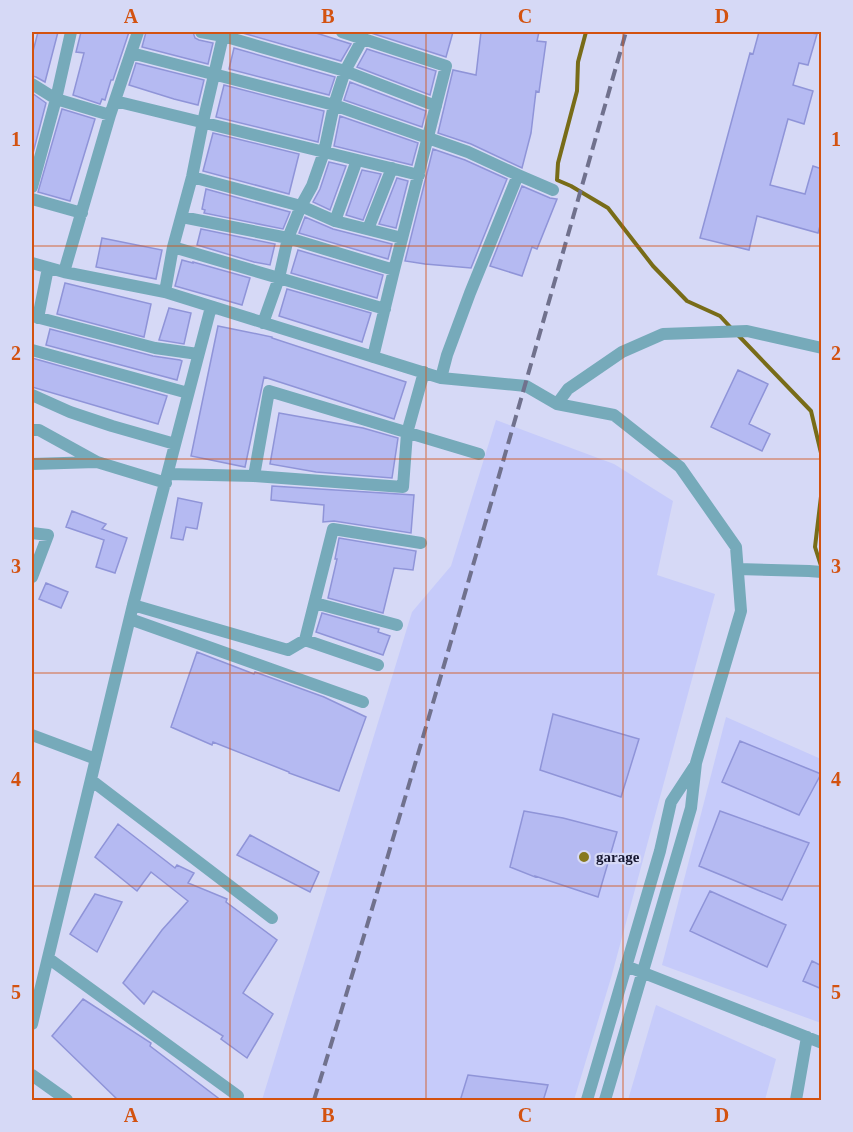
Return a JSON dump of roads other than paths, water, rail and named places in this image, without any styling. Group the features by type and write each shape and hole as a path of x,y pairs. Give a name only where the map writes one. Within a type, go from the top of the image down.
{"street":[{"path":"32,187 56,99 71,32"},
{"path":"64,272 110,115 138,32"},
{"path":"201,32 224,34 345,71 436,106"},
{"path":"342,32 371,37 446,66 373,357"},
{"path":"165,292 173,247 192,177 224,34"},
{"path":"263,323 279,278 288,238 312,186 324,152 334,105 345,71 371,37"},
{"path":"131,53 334,105 468,152 553,190"},
{"path":"32,84 56,99 110,115"},
{"path":"115,101 419,175"},
{"path":"335,221 357,160"},
{"path":"368,229 392,168"},
{"path":"441,378 470,293 518,176"},
{"path":"192,177 301,206 335,221 402,238"},
{"path":"32,199 82,213"},
{"path":"182,217 288,238 394,270"},
{"path":"173,247 385,309"},
{"path":"32,263 64,272 165,292 441,378 526,386 557,404 615,415 680,467 736,547 741,610 696,763 691,808 605,1101"},
{"path":"48,268 35,317 156,348 198,354"},
{"path":"32,1024 133,604 211,307"},
{"path":"557,404 568,389 622,352 663,334 747,331 822,348"},
{"path":"32,350 188,393"},
{"path":"32,430 39,430 97,462 167,479 254,476 403,487 406,433 424,372"},
{"path":"254,476 269,391 479,454"},
{"path":"32,395 70,412 176,444"},
{"path":"32,464 97,462"},
{"path":"133,604 288,650 305,640 333,529 421,543"},
{"path":"32,533 48,535 32,577"},
{"path":"738,569 815,571"},
{"path":"315,603 397,625"},
{"path":"130,619 363,702"},
{"path":"305,640 378,665"},
{"path":"32,735 96,759"},
{"path":"587,1101 660,851 671,802 696,763"},
{"path":"91,780 272,918"},
{"path":"48,958 238,1095"},
{"path":"626,966 822,1043"},
{"path":"796,1101 807,1037"},
{"path":"32,1075 67,1101"}],"waterway":[{"path":"586,32 578,62 577,91 558,163 557,180 608,208 653,266 687,301 720,316 732,329"},
{"path":"737,334 811,411 822,464"},
{"path":"822,488 815,547 822,569"}],"railway":[{"path":"314,1100 434,700 626,32"}],"place":[{"name":"garage","path":"584,857"}]}
